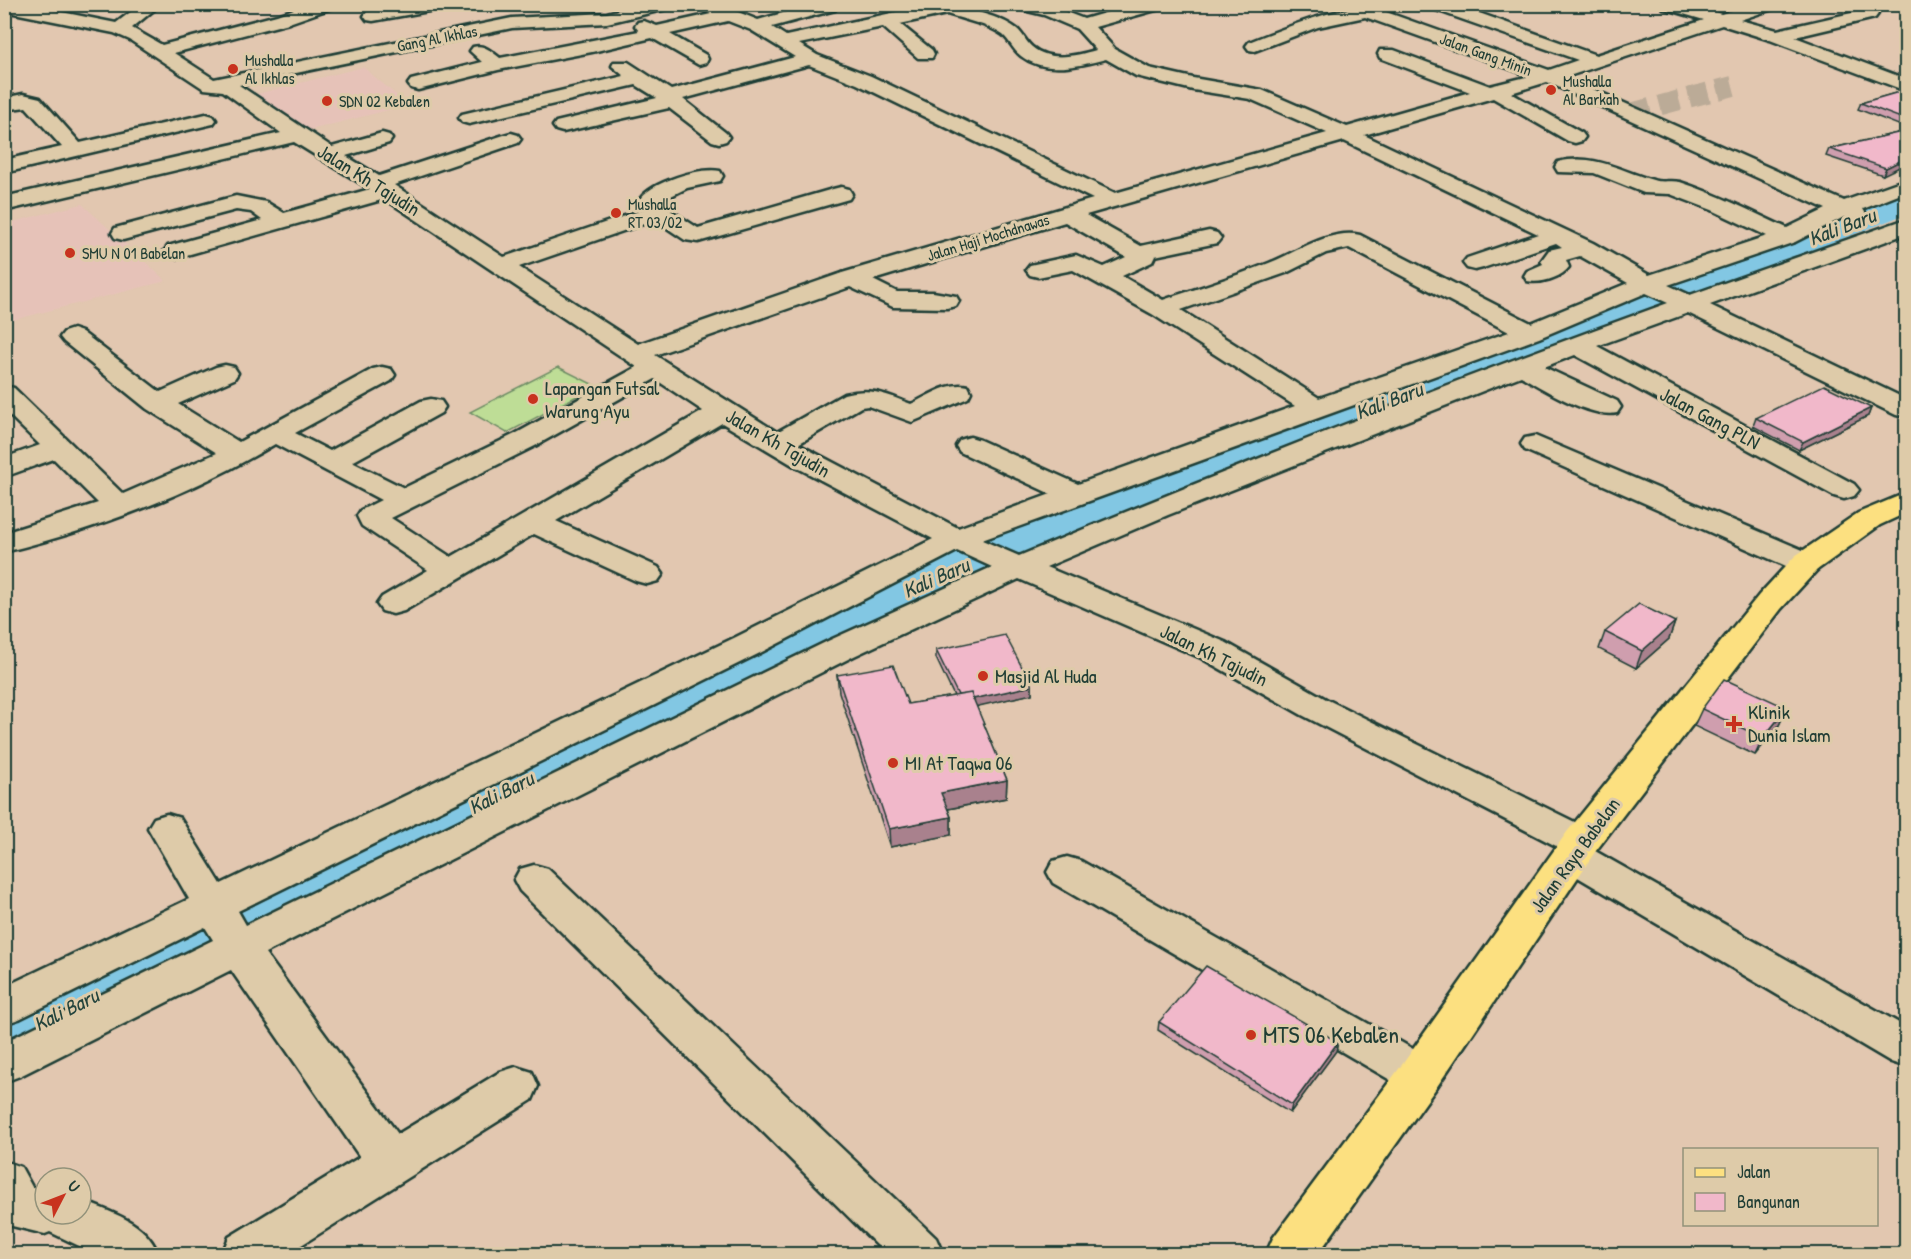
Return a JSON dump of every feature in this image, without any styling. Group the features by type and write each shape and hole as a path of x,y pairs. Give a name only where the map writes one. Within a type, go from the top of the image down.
{"main road":[{"name":"Jalan Raya Babelan","path":"1290,1254 1420,1075 1577,849 1770,602 1806,563 1869,519 1906,502"}],"street":[{"path":"33,11 63,4"},
{"path":"119,29 153,4"},
{"path":"159,51 283,19 326,4"},
{"path":"606,4 699,59"},
{"name":"Gang Al Ikhlas","path":"211,85 458,33 524,22 572,21 623,14 665,4"},
{"path":"784,42 878,23 943,6 969,4"},
{"path":"1021,4 1050,11 1083,25 1108,53 1143,72 1168,79 1255,94 1344,134 1558,235 1668,295 1906,409"},
{"path":"1083,25 1157,4"},
{"path":"1255,46 1300,27 1365,10 1404,4"},
{"path":"1436,4 1597,61"},
{"path":"1669,4 1776,36 1906,86"},
{"name":"Jalan Haji Mochdnawas","path":"450,570 373,520 372,516 525,440 646,360 851,278 1067,213 1549,76 1770,4"},
{"path":"373,16 428,5 497,64"},
{"path":"757,26 827,5 878,23 925,54"},
{"name":"Jalan Kh Tajudin","path":"4,6 119,29 159,51 211,85 227,85 297,135 383,187 722,411 777,444 988,554 1213,650 1577,849 1906,1049"},
{"path":"943,6 1006,29 1018,39 1027,52 1038,58 1068,62 1108,53"},
{"path":"418,84 497,64 592,47 655,32 723,9 757,26 810,59 864,80 1114,201"},
{"name":"Jalan Gang Minin","path":"1365,10 1549,76 1748,168 1849,212 1898,230"},
{"path":"1776,36 1869,14"},
{"path":"592,47 670,99 719,137"},
{"path":"1387,54 1490,92 1575,136"},
{"path":"563,126 670,99 810,59"},
{"path":"469,118 640,78"},
{"path":"4,104 23,100 33,102 75,150"},
{"path":"4,167 206,120"},
{"path":"4,204 297,135"},
{"path":"328,155 382,139"},
{"path":"176,251 280,221 383,187 511,139"},
{"path":"1566,167 1594,167 1614,172 1652,188 1672,187 1748,168"},
{"path":"712,176 680,184 654,196 651,199 658,213 693,235 698,235 841,194"},
{"path":"4,1007 891,574 988,554 1157,509 1525,367 1576,345 1668,295 1787,237 1906,186"},
{"path":"1672,187 1720,205 1787,237"},
{"path":"123,232 236,203 252,205 280,221"},
{"path":"502,266 658,213"},
{"path":"1067,213 1143,257 1104,276"},
{"path":"4,1063 831,653 988,554 1075,494 1530,333 1898,230"},
{"path":"1475,263 1558,235"},
{"path":"1138,253 1209,238"},
{"path":"1161,309 1278,268 1318,248 1350,240 1530,333"},
{"path":"1536,276 1557,267 1553,261 1557,255 1585,249"},
{"path":"1038,270 1080,263 1161,309 1316,408"},
{"path":"851,278 893,300 933,299 947,302"},
{"path":"73,337 157,403 240,454"},
{"name":"Jalan Gang PLN","path":"1576,345 1844,490"},
{"path":"1525,367 1552,383 1607,407"},
{"path":"157,403 225,373"},
{"path":"4,543 119,507 193,477 240,454 274,433 382,375"},
{"path":"777,444 854,400 871,398 912,414 958,392"},
{"path":"4,394 119,507"},
{"path":"331,462 431,407"},
{"path":"393,604 722,411"},
{"path":"274,433 404,500"},
{"path":"1535,444 1806,563"},
{"path":"970,446 1075,494"},
{"path":"4,468 59,448"},
{"path":"532,522 647,574"},
{"path":"167,828 238,947 391,1163"},
{"path":"1067,872 1420,1075"},
{"path":"534,880 919,1254"},
{"path":"246,1254 516,1086"},
{"path":"4,1182 16,1207 33,1210"},
{"path":"88,1226 109,1235 134,1254"}],"shaded area":[{"name":"SDN 02 Kebalen","path":"363,67 408,105 298,133 245,97"},
{"name":"SMU N 01 Babelan","path":"82,204 166,281 5,322 5,224"}],"green space":[{"name":"Lapangan Futsal Warung Ayu","path":"558,367 596,386 507,433 470,412"}],"building":[{"path":"1906,90 1906,120 1861,103"},
{"path":"1906,131 1906,158 1886,168 1829,149"},
{"path":"1824,385 1871,408 1803,442 1756,418"},
{"path":"1639,604 1675,622 1642,651 1605,632"},
{"name":"Masjid Al Huda","path":"1005,635 1032,686 973,699 971,693 958,695 936,650"},
{"path":"893,665 908,704 971,693 1007,780 941,793 951,817 889,829 837,675"},
{"path":"1724,679 1787,708 1763,738 1702,709"},
{"name":"MTS 06 Kebalen","path":"1206,966 1338,1042 1292,1105 1159,1022"}],"waterway":[{"name":"Kali Baru","path":"4,1041 943,572 1906,202"}],"tunnel":[{"path":"1631,113 1733,86"}],"place":[{"name":"Mushalla Al Ikhlas","path":"233,69"},
{"name":"Mushalla Al Barkah","path":"1551,90"},
{"name":"SDN 02 Kebalen","path":"327,101"},
{"name":"Mushalla RT 03/02","path":"616,213"},
{"name":"SMU N 01 Babelan","path":"70,253"},
{"name":"Lapangan Futsal Warung Ayu","path":"533,399"},
{"name":"Masjid Al Huda","path":"983,676"},
{"name":"Klinik Dunia Islam","path":"1734,724"},
{"name":"MI At Taqwa 06","path":"893,763"},
{"name":"MTS 06 Kebalen","path":"1251,1035"}]}
